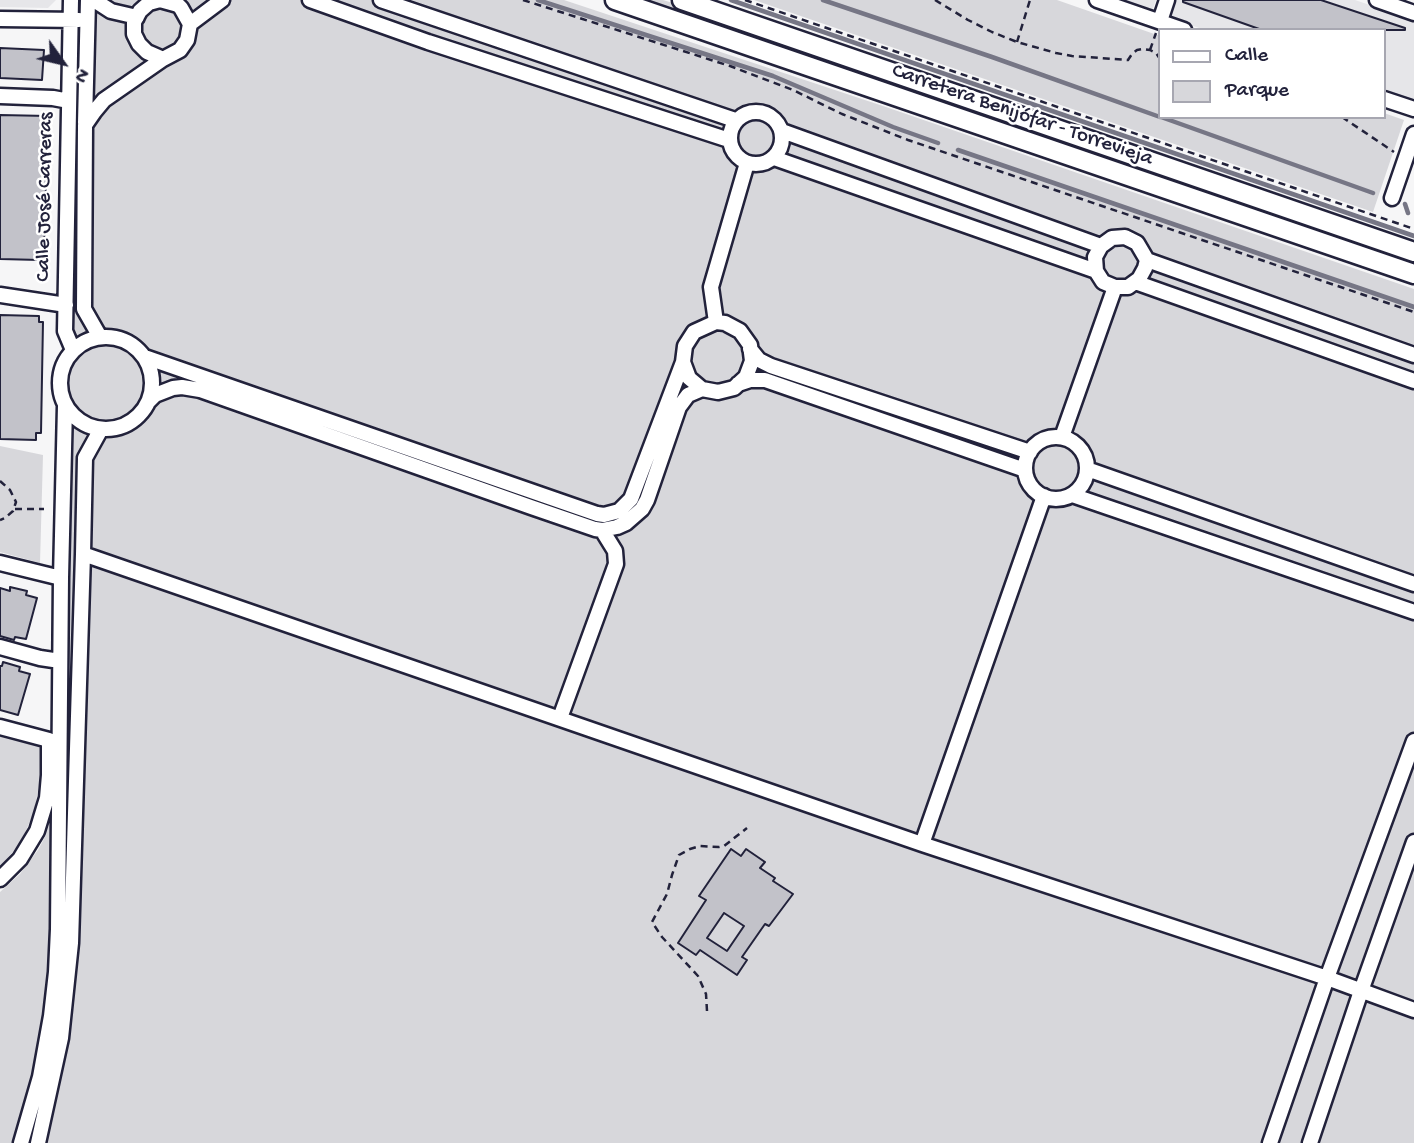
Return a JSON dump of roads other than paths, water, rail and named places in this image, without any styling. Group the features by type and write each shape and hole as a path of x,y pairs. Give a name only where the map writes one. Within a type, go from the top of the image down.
{"main road":[{"name":"Carretera Benijófar - Torrevieja","path":"615,0 1414,274"},
{"name":"Carretera Benijófar - Torrevieja","path":"682,0 1414,252"}],"street":[{"name":"Calle José Carreras","path":"71,0 65,331 73,350"},
{"path":"88,0 84,309 100,337"},
{"path":"94,0 111,11 137,17"},
{"path":"85,125 104,100 180,50 187,40 190,24 181,8 182,3 160,0 149,4 140,11 134,22 134,33 139,44 147,52 163,59"},
{"path":"190,24 222,0"},
{"path":"310,0 428,43 729,140"},
{"path":"381,0 735,120"},
{"path":"1097,0 1179,28"},
{"path":"1160,21 1167,0"},
{"path":"1377,0 1414,13"},
{"path":"0,19 87,20"},
{"path":"0,96 69,101"},
{"path":"1386,100 1414,109"},
{"path":"762,111 775,118 782,131 782,145 774,158 761,164 747,163 734,154 729,140 730,129 735,120 747,112 762,111"},
{"path":"782,131 1101,246"},
{"path":"1392,198 1414,134"},
{"path":"774,158 1096,271"},
{"path":"716,321 711,287 747,163"},
{"path":"1147,260 1139,279 1128,287 1115,288 1103,282 1096,271 1095,257 1101,246 1112,238 1125,237 1137,243 1147,260 1414,355"},
{"path":"1135,282 1414,381"},
{"path":"1062,438 1115,288"},
{"path":"0,295 66,306"},
{"path":"145,357 604,515 619,511 631,499 683,362 685,346 694,332 716,321 725,323 740,331 750,345 752,361 746,377 734,388 718,392 702,389 689,378 683,362"},
{"path":"148,402 152,387 151,371 145,357 132,344 114,337 95,337 78,345 66,357 60,373 59,390 65,406 76,419 90,427 107,430 124,426 138,416 155,395 173,388 200,390 602,530 626,523 642,509 679,407 688,396 702,389"},
{"path":"750,349 759,360 771,366 1030,452"},
{"path":"738,384 750,380 765,380 1025,470"},
{"path":"21,1143 40,1077 56,972 65,406"},
{"path":"38,1143 61,1038 71,943 85,458 102,429"},
{"path":"1050,438 1062,438 1074,442 1083,451 1087,469 1081,487 1072,495 1060,499 1036,492 1028,482 1025,470 1030,452 1038,443 1050,438"},
{"path":"1087,469 1414,584"},
{"path":"1072,495 1414,612"},
{"path":"922,844 1044,496"},
{"path":"560,718 616,564 615,551 602,530"},
{"path":"83,554 922,844 1327,978 1414,1010"},
{"path":"0,563 61,578"},
{"path":"0,648 40,659 60,661"},
{"path":"0,727 49,740 47,798 37,831 20,859 0,879"},
{"path":"1270,1143 1414,741"},
{"path":"1310,1143 1414,842"}],"waterway":[{"path":"538,0 773,76 893,127 938,143"},
{"path":"731,0 1414,236"},
{"path":"823,0 1158,116"},
{"path":"1167,119 1373,193"},
{"path":"958,150 1414,307"},
{"path":"1405,204 1408,213"}]}
